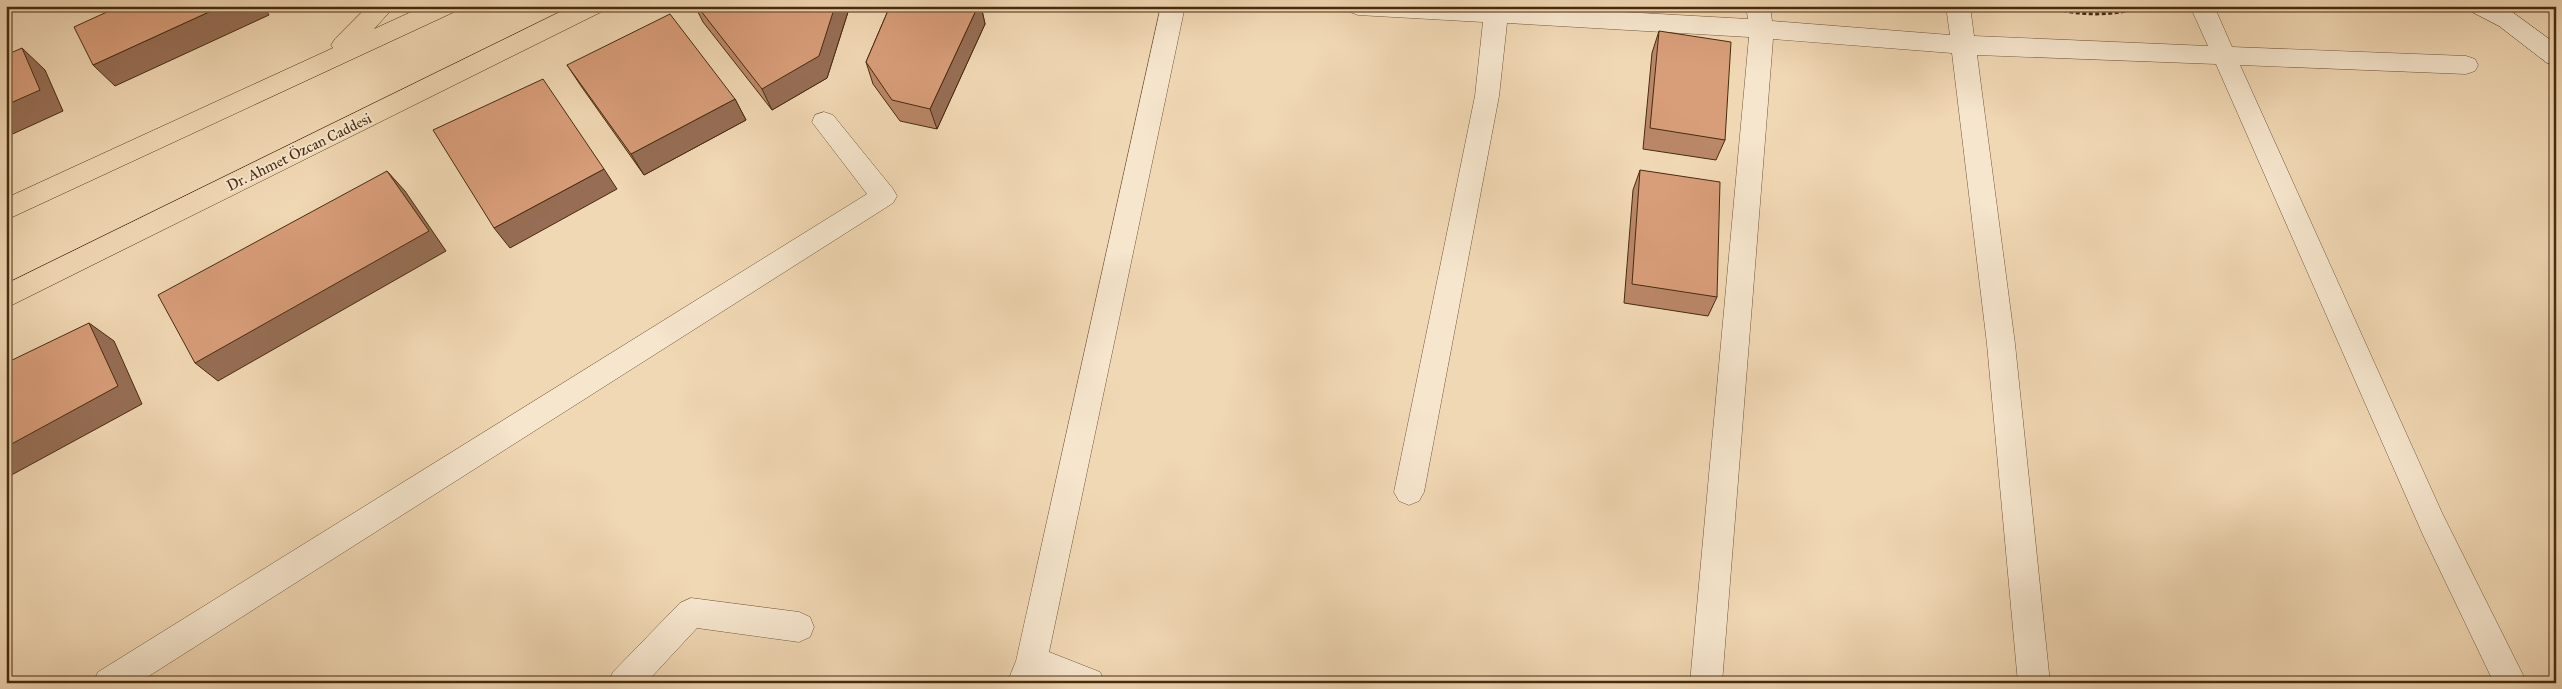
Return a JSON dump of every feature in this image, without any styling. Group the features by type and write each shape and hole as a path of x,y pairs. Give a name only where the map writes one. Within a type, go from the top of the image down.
{"main road":[{"path":"317,67 354,37 383,6"},
{"path":"6,210 446,6"},
{"name":"Dr. Ahmet Özcan Caddesi","path":"6,297 593,6"}],"street":[{"path":"1089,683 1027,672 1173,6"},
{"path":"1358,6 1760,18 1964,45 2225,54 2466,66"},
{"path":"1958,6 2017,473 2034,683"},
{"path":"2202,6 2433,525 2511,683"},
{"path":"2480,6 2514,25 2556,57"},
{"path":"1408,492 1488,96 1497,10"},
{"path":"1706,683 1760,18"},
{"path":"109,683 884,196 824,122"},
{"path":"624,683 691,612 799,627"}],"path":[{"path":"2044,6 2057,11 2102,15 2131,12 2146,6"}],"building":[{"path":"120,6 222,6 93,65 74,27"},
{"path":"697,6 835,6 819,56 762,89"},
{"path":"890,6 978,6 930,109 892,100 866,62"},
{"path":"670,14 735,99 631,154 567,65"},
{"path":"1659,31 1731,42 1725,140 1650,128"},
{"path":"22,48 40,90 6,105 6,55"},
{"path":"543,79 604,169 494,228 433,130"},
{"path":"1640,170 1720,182 1717,297 1632,284"},
{"path":"387,171 429,231 195,363 158,295"},
{"path":"89,323 118,386 6,447 6,363"}]}
